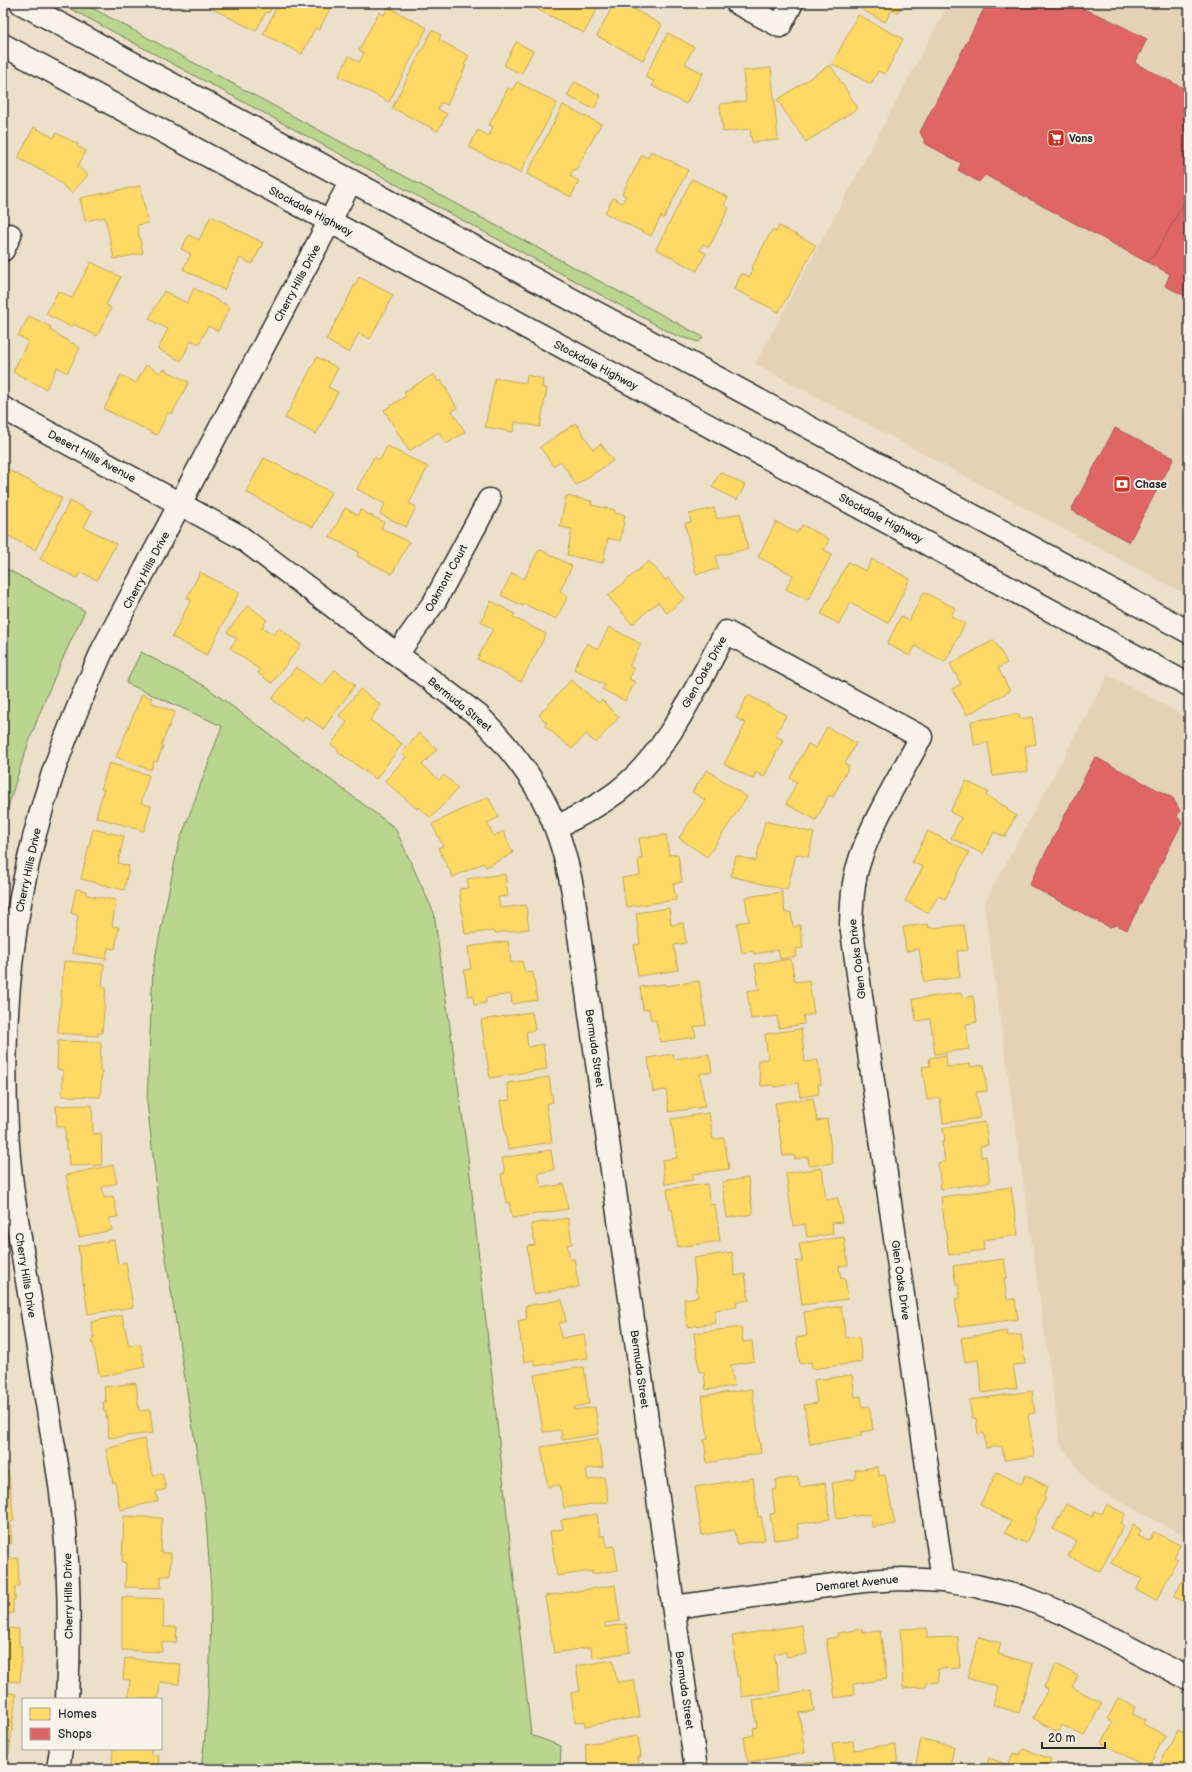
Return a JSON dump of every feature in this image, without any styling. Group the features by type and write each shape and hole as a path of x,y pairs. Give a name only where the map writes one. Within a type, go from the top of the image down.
{"street":[{"path":"21,3 1189,632"},
{"path":"737,3 780,26 792,3"},
{"name":"Stockdale Highway","path":"3,45 1189,685"},
{"name":"Cherry Hills Drive","path":"67,1698 70,1633 68,1566 62,1498 13,1196 7,1130 5,1004 20,904 34,838 53,774 76,710 103,649 351,181"},
{"name":"Desert Hills Avenue","path":"3,408 181,504"},
{"name":"Oakmont Court","path":"397,654 435,601 489,500"},
{"name":"Bermuda Street","path":"181,504 239,536 479,716 504,741 529,773 556,827 568,863 575,900 696,1769"},
{"name":"Glen Oaks Drive","path":"556,827 586,813 618,792 642,770 663,744 679,718 726,632 921,737 867,839 857,867 852,897 851,924 943,1581"},
{"name":"Demaret Avenue","path":"674,1607 863,1581 903,1579 943,1581 976,1586 1022,1597 1066,1614 1189,1679"},
{"path":"58,1769 61,1750"}],"shaded area":[{"path":"949,3 1189,3 1189,596 755,364"},
{"path":"1108,675 1189,718 1189,1538 1089,1485 1060,1442 984,904"}],"green space":[{"path":"60,3 83,3 703,337 699,342 677,336"},
{"path":"3,567 85,611 38,717 19,771 3,827"},
{"path":"141,652 205,686 395,828 434,913 468,1157 531,1735 561,1746 560,1769 201,1769 206,1728 210,1659 211,1590 205,1505 161,1227 147,1102 153,968 178,846 222,726 126,683"}],"building: Homes":[{"path":"216,3 274,3 269,13 266,12 256,31 213,9"},
{"path":"279,3 333,3 319,30 315,28 302,54 263,34"},
{"path":"540,3 591,3 598,7 584,33 537,9"},
{"path":"614,3 623,3 662,25 643,60 597,36"},
{"path":"861,3 903,3 898,12 892,10 885,22 859,8"},
{"path":"388,7 427,28 389,102 339,76 349,56 359,62 364,53 359,50 379,12 384,15"},
{"path":"858,15 903,39 885,74 878,71 871,84 832,64"},
{"path":"432,30 441,35 439,40 469,56 464,65 466,66 447,105 441,102 438,109 447,114 438,131 392,108"},
{"path":"668,33 694,47 685,64 703,73 686,104 652,86 654,81 645,77"},
{"path":"516,42 533,51 521,74 504,65"},
{"path":"830,65 858,108 806,142 777,100"},
{"path":"771,68 778,140 752,142 750,129 723,132 720,104 746,101 743,71"},
{"path":"517,82 557,103 520,173 469,147 478,130 489,136 493,127 489,125 508,88 512,90"},
{"path":"575,82 601,96 594,109 567,96"},
{"path":"563,105 601,124 576,170 574,169 570,176 579,181 571,197 527,174"},
{"path":"34,127 54,138 56,133 78,144 77,146 86,151 78,166 88,175 72,193 52,176 18,158"},
{"path":"651,151 688,170 664,218 661,216 651,236 605,213 613,198 622,203 626,196 622,194 642,155 648,158"},
{"path":"692,179 728,197 724,205 729,208 709,247 703,244 700,250 706,253 697,271 656,249"},
{"path":"140,186 148,223 137,225 143,253 114,259 105,217 85,221 80,198"},
{"path":"211,216 263,243 252,264 240,258 224,290 183,269 191,254 181,249 189,235 199,240"},
{"path":"779,226 816,245 779,312 734,289 742,273 750,277 753,270 751,269 772,230 776,232"},
{"path":"91,262 121,277 106,305 111,308 97,336 73,324 71,327 46,314 58,291 72,298"},
{"path":"359,277 393,295 370,339 359,333 349,353 326,340"},
{"path":"194,288 230,307 218,331 208,326 199,344 191,340 181,361 158,349 168,329 149,319 164,291 187,303"},
{"path":"29,316 51,327 50,330 80,348 67,373 57,367 46,389 13,372 28,341 18,336"},
{"path":"317,357 338,368 328,387 338,392 316,434 285,418"},
{"path":"146,365 161,373 163,369 189,382 172,414 168,412 157,435 104,409 121,375 136,383"},
{"path":"434,374 438,382 441,380 457,408 452,411 465,432 446,444 439,432 409,451 384,410 406,396 404,392"},
{"path":"527,375 543,379 542,387 547,388 540,427 515,422 513,432 485,427 495,378 526,383"},
{"path":"576,423 593,449 601,444 613,461 576,485 561,461 553,466 540,447"},
{"path":"387,446 428,467 409,503 416,507 406,527 380,514 385,504 357,489 374,457 380,460"},
{"path":"264,458 331,492 313,527 246,492"},
{"path":"7,469 62,498 35,550 3,533 3,478"},
{"path":"720,472 745,485 737,500 712,487"},
{"path":"566,496 592,501 591,505 615,510 614,513 625,515 620,541 608,538 603,563 567,555 572,529 560,527"},
{"path":"70,501 92,512 84,527 116,544 97,580 81,572 77,578 40,559"},
{"path":"345,508 358,515 360,510 384,522 381,528 409,542 392,574 357,556 359,552 330,537"},
{"path":"714,508 717,519 740,513 748,549 716,556 718,569 696,574 685,523 691,522 689,514"},
{"path":"776,522 797,533 802,525 829,539 824,550 832,554 808,600 786,589 793,575 758,557"},
{"path":"539,549 572,566 560,591 568,596 556,619 524,604 523,606 501,595 512,573 524,579"},
{"path":"872,559 910,579 888,623 850,603 839,624 821,614 848,562 866,571"},
{"path":"649,561 665,580 668,578 685,598 667,613 658,602 632,624 608,596"},
{"path":"200,572 239,593 207,655 172,637 191,600 187,598"},
{"path":"924,592 955,608 951,616 965,624 945,662 915,646 910,656 887,644 901,616 909,621"},
{"path":"491,601 515,614 513,617 546,634 521,682 477,659 493,629 481,622"},
{"path":"248,605 267,620 262,627 274,635 279,628 301,645 272,683 258,673 260,670 230,648 237,639 227,632"},
{"path":"609,627 641,644 629,666 634,669 629,679 635,682 625,701 602,689 605,685 574,669 587,643 598,649"},
{"path":"994,640 1007,663 998,668 1010,691 967,715 952,689 961,684 950,664"},
{"path":"296,667 322,686 335,670 355,685 323,729 305,716 302,721 272,699"},
{"path":"571,680 599,703 602,700 619,717 596,743 586,734 572,749 544,725 547,723 539,715"},
{"path":"360,689 381,705 370,720 402,744 376,779 338,752 339,750 331,745 347,722 339,716"},
{"path":"142,694 152,698 150,702 175,712 161,745 163,746 157,762 154,761 151,770 116,757"},
{"path":"748,695 786,715 775,736 783,740 764,777 756,772 753,779 724,764 746,723 736,718"},
{"path":"1019,714 1020,719 1032,717 1036,744 1025,746 1028,771 993,776 988,743 974,745 971,721"},
{"path":"827,727 856,743 845,764 849,766 833,797 829,795 816,820 786,804 797,782 790,778 808,744 816,748"},
{"path":"419,733 437,749 422,765 439,780 444,775 458,788 431,818 418,807 417,809 385,781 406,757 402,753"},
{"path":"109,763 149,775 141,803 151,806 144,831 96,817 104,789 101,789"},
{"path":"707,770 747,797 707,857 679,838 705,800 692,792"},
{"path":"966,781 988,792 986,796 1008,808 1007,810 1016,815 1005,837 994,832 983,854 951,838 961,818 950,812"},
{"path":"488,797 499,817 487,823 494,836 503,831 513,853 486,867 483,863 453,877 438,848 443,846 432,824"},
{"path":"765,821 814,833 808,857 796,854 787,890 731,876 736,856 756,861"},
{"path":"93,829 124,836 118,863 129,866 124,890 81,879"},
{"path":"928,831 969,852 945,899 938,896 928,913 905,901 923,867 912,862"},
{"path":"666,835 669,855 678,854 682,882 673,884 676,900 626,907 622,878 640,875 638,859 642,859 639,838"},
{"path":"505,874 508,896 498,897 500,908 526,905 529,929 495,933 494,931 465,934 459,889 469,888 467,879"},
{"path":"76,889 86,891 86,895 116,900 112,926 119,927 115,949 108,948 106,959 72,953 78,915 71,913"},
{"path":"782,892 785,913 791,912 793,927 800,925 803,948 796,949 797,956 780,959 778,950 754,954 753,951 742,953 737,923 749,921 745,897"},
{"path":"669,908 671,925 683,923 686,943 674,945 678,970 638,976 634,945 640,944 636,913"},
{"path":"928,924 929,928 964,925 968,950 957,951 960,977 924,982 919,949 906,951 903,927"},
{"path":"508,941 511,963 522,961 525,973 533,972 537,1000 512,1004 511,994 485,998 486,1003 474,1005 473,995 468,996 464,970 471,969 468,947"},
{"path":"791,959 795,982 809,980 814,1014 803,1016 804,1024 779,1028 777,1016 751,1019 747,991 759,989 755,964"},
{"path":"64,961 104,964 102,987 106,987 102,1033 98,1033 98,1036 58,1033"},
{"path":"699,981 706,1025 694,1027 696,1037 660,1042 656,1020 651,1020 649,1009 643,1010 640,987 665,984 665,986"},
{"path":"961,993 962,998 973,996 977,1022 966,1024 969,1049 935,1054 930,1019 916,1021 913,999"},
{"path":"532,1012 535,1030 526,1032 528,1047 543,1044 547,1069 490,1078 481,1020"},
{"path":"801,1029 805,1062 818,1060 821,1084 818,1084 819,1094 800,1097 798,1083 775,1087 774,1085 761,1086 758,1060 768,1059 765,1034"},
{"path":"58,1041 101,1042 100,1071 102,1071 100,1097 62,1096 63,1070 57,1069"},
{"path":"673,1054 674,1059 709,1054 712,1072 700,1074 705,1107 669,1112 666,1090 653,1092 648,1058"},
{"path":"946,1055 947,1067 970,1064 970,1067 984,1065 987,1091 976,1092 980,1118 943,1123 940,1098 927,1100 922,1067 930,1066 929,1058"},
{"path":"549,1077 553,1102 546,1104 552,1142 508,1149 500,1101 510,1100 507,1083"},
{"path":"813,1098 817,1121 827,1119 833,1163 809,1166 808,1157 795,1159 794,1155 783,1156 775,1103"},
{"path":"92,1105 93,1134 101,1133 102,1165 69,1166 68,1150 66,1150 65,1127 57,1127 56,1106"},
{"path":"709,1113 713,1139 724,1138 729,1169 692,1174 693,1180 665,1184 662,1160 677,1158 671,1119"},
{"path":"985,1122 988,1145 980,1146 981,1157 986,1156 990,1182 941,1189 938,1163 945,1161 942,1142 945,1141 943,1128"},
{"path":"551,1150 554,1170 538,1173 541,1188 564,1184 568,1209 512,1218 509,1202 506,1203 501,1174 505,1173 502,1158"},
{"path":"113,1165 117,1183 102,1187 104,1198 113,1196 118,1217 109,1218 112,1230 79,1237 66,1175"},
{"path":"822,1168 826,1200 838,1198 842,1222 832,1223 833,1234 807,1237 805,1224 793,1226 786,1173"},
{"path":"748,1178 753,1214 727,1218 722,1182"},
{"path":"707,1184 710,1205 715,1204 720,1241 678,1247 667,1189"},
{"path":"1011,1187 1018,1235 983,1240 984,1250 949,1255 941,1197"},
{"path":"568,1218 572,1244 567,1245 570,1259 574,1259 579,1287 534,1294 527,1246 535,1245 531,1224"},
{"path":"844,1237 848,1265 839,1266 841,1279 845,1278 848,1299 802,1305 796,1261 802,1261 799,1243"},
{"path":"114,1240 118,1264 126,1262 133,1307 88,1314 78,1246"},
{"path":"732,1252 735,1276 745,1274 749,1300 736,1302 737,1307 714,1310 716,1323 687,1327 684,1299 698,1297 693,1258"},
{"path":"1004,1259 1007,1278 1004,1278 1007,1300 1015,1299 1018,1319 959,1327 955,1299 960,1298 953,1266"},
{"path":"562,1300 566,1322 559,1323 561,1338 584,1334 588,1358 535,1366 534,1360 524,1362 518,1321 527,1319 525,1306"},
{"path":"841,1306 846,1338 859,1336 862,1362 812,1369 811,1362 800,1364 796,1338 807,1336 804,1312"},
{"path":"122,1315 129,1346 140,1343 145,1367 100,1377 92,1339 94,1338 91,1322"},
{"path":"741,1327 743,1342 752,1341 754,1361 731,1365 734,1386 706,1390 704,1372 699,1372 694,1333"},
{"path":"1007,1331 1008,1336 1021,1335 1025,1364 1013,1365 1017,1388 982,1393 978,1360 965,1362 961,1338"},
{"path":"584,1367 589,1404 574,1407 574,1410 595,1407 599,1434 562,1440 561,1430 543,1432 534,1375"},
{"path":"852,1375 855,1397 861,1396 862,1407 869,1406 873,1430 861,1432 861,1436 810,1444 804,1405 817,1403 814,1380"},
{"path":"136,1383 139,1411 150,1410 153,1433 109,1438 106,1412 104,1412 103,1402 106,1402 104,1387"},
{"path":"752,1389 761,1453 707,1463 704,1440 708,1439 702,1396"},
{"path":"1032,1391 1035,1413 1028,1414 1034,1456 1004,1460 1002,1446 986,1448 984,1433 978,1434 976,1418 972,1418 969,1400"},
{"path":"598,1438 603,1467 586,1469 588,1480 604,1477 608,1502 564,1508 560,1485 548,1487 541,1447"},
{"path":"144,1439 153,1475 162,1473 166,1489 156,1492 158,1501 120,1510 115,1482 113,1483 106,1449"},
{"path":"878,1467 879,1476 885,1475 895,1524 872,1527 870,1514 837,1519 832,1483 856,1479 855,1470"},
{"path":"3,1471 8,1471 14,1521 10,1522 12,1543 3,1544"},
{"path":"997,1472 1021,1484 1026,1475 1048,1487 1043,1497 1046,1498 1035,1519 1037,1520 1026,1543 1005,1533 1011,1521 980,1505"},
{"path":"798,1477 800,1487 825,1483 830,1519 797,1524 799,1537 774,1540 770,1514 775,1513 772,1490 777,1489 776,1480"},
{"path":"753,1478 758,1517 761,1516 765,1540 737,1544 735,1530 702,1535 695,1487"},
{"path":"1066,1504 1092,1517 1095,1511 1102,1514 1107,1504 1125,1514 1121,1523 1124,1525 1100,1572 1068,1556 1076,1541 1053,1529"},
{"path":"597,1514 600,1536 605,1536 607,1547 614,1546 618,1570 592,1574 592,1571 557,1576 550,1531 563,1529 561,1520"},
{"path":"124,1516 162,1518 161,1553 171,1553 170,1576 161,1576 161,1588 125,1587 126,1563 122,1562"},
{"path":"1133,1525 1141,1530 1138,1536 1149,1541 1154,1532 1180,1545 1174,1557 1178,1559 1156,1601 1136,1590 1142,1579 1111,1563"},
{"path":"18,1558 19,1587 15,1587 13,1613 3,1614 3,1559"},
{"path":"1189,1567 1189,1604 1174,1597"},
{"path":"615,1585 620,1621 605,1623 605,1627 626,1624 630,1652 593,1658 591,1647 554,1653 545,1596"},
{"path":"122,1597 164,1599 163,1627 177,1627 176,1643 162,1642 162,1652 122,1650"},
{"path":"802,1625 807,1654 787,1657 786,1652 774,1653 780,1691 742,1697 739,1676 737,1676 732,1636"},
{"path":"3,1628 19,1629 19,1646 22,1646 20,1682 3,1681"},
{"path":"927,1628 927,1638 958,1637 960,1668 938,1669 939,1682 926,1683 926,1687 903,1688 900,1629"},
{"path":"863,1629 863,1633 880,1631 887,1679 853,1684 854,1695 835,1698 826,1639 838,1637 837,1633"},
{"path":"979,1637 1001,1643 998,1654 1033,1664 1019,1713 993,1705 998,1687 967,1678"},
{"path":"125,1658 181,1664 179,1684 160,1682 158,1698 128,1698 130,1680 123,1679"},
{"path":"613,1660 617,1682 634,1680 640,1717 585,1726 584,1721 575,1723 571,1693 580,1691 576,1666"},
{"path":"1056,1664 1078,1676 1072,1687 1102,1703 1084,1736 1062,1725 1058,1732 1033,1718 1048,1689 1044,1687"},
{"path":"811,1691 814,1711 799,1713 805,1753 748,1762 744,1737 754,1735 753,1728 757,1727 753,1700"},
{"path":"3,1692 16,1694 9,1754 3,1753"},
{"path":"1118,1698 1135,1707 1132,1714 1145,1720 1143,1724 1165,1735 1148,1768 1102,1743 1113,1722 1108,1719"},
{"path":"1178,1730 1189,1736 1189,1748 1184,1757 1189,1760 1189,1769 1157,1769"},
{"path":"638,1736 641,1757 638,1757 639,1764 645,1763 646,1769 588,1769 585,1744"},
{"path":"921,1739 954,1746 951,1763 964,1766 964,1769 915,1769"},
{"path":"853,1741 854,1750 895,1744 899,1769 836,1769 832,1743"},
{"path":"1023,1749 1051,1759 1047,1769 985,1769 989,1758 1008,1765 1013,1753 1020,1755"},
{"path":"113,1750 151,1750 151,1755 159,1755 158,1769 118,1769 118,1764 112,1764"},
{"path":"814,1761 815,1764 822,1763 823,1769 763,1769"}],"building: Shops":[{"name":"Vons","path":"987,3 1068,3 1106,18 1147,39 1135,63 1189,91 1189,194 1155,254 1147,262 985,175 979,182 958,170 961,163 926,144 920,132"},
{"path":"1189,194 1189,298 1165,286 1170,274 1147,262 1155,254"},
{"name":"Chase","path":"1115,428 1174,458 1129,542 1071,510"},
{"path":"1095,757 1173,798 1180,811 1177,816 1182,823 1127,930 1117,925 1109,927 1029,885"}],"place":[{"name":"Vons","path":"1056,138"},
{"name":"Chase","path":"1122,484"}]}
